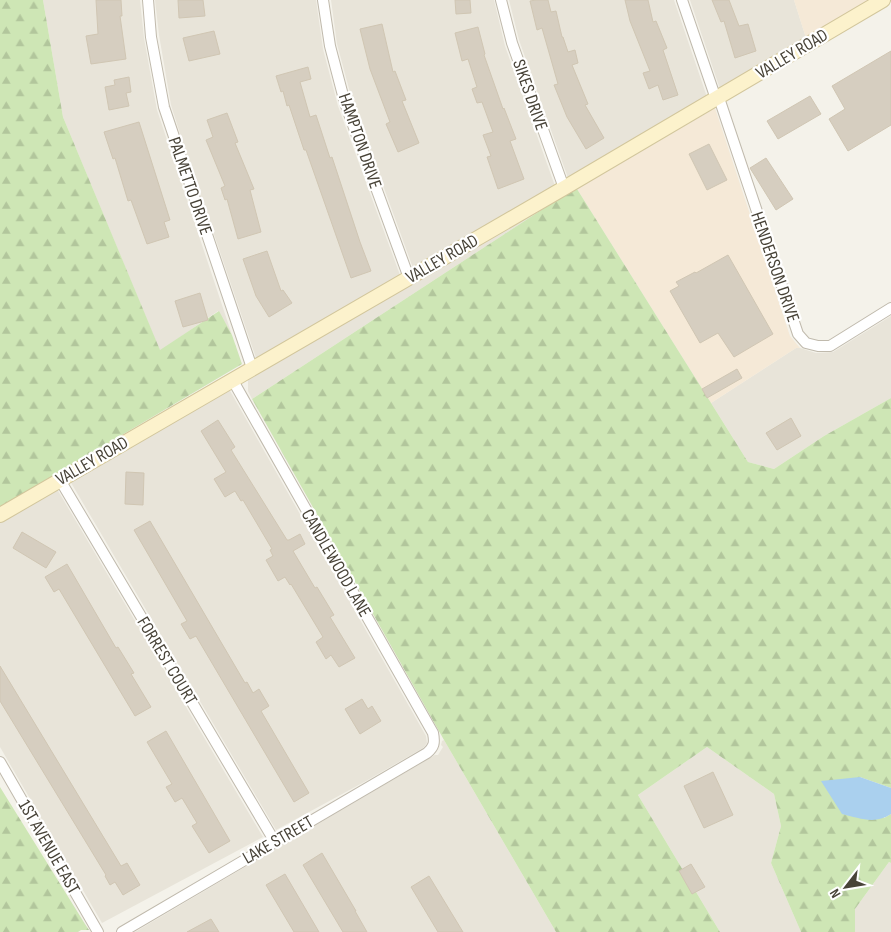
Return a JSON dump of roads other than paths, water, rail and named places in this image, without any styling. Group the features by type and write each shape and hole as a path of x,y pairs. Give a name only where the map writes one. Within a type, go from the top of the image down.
{"street":[{"name":"PALMETTO DRIVE","path":"148,0 151,36 164,107 252,368"},
{"name":"HAMPTON DRIVE","path":"323,0 330,46 345,103 409,278"},
{"name":"SIKES DRIVE","path":"501,0 512,43 564,188"},
{"name":"HENDERSON DRIVE","path":"682,0 718,99 798,334 812,346 830,346 891,308"},
{"name":"VALLEY ROAD","path":"0,515 718,99 883,0"},
{"name":"CANDLEWOOD LANE","path":"232,379 433,734 433,748"},
{"name":"FORREST COURT","path":"60,480 275,842"},
{"name":"LAKE STREET","path":"122,932 427,754 433,748"},
{"name":"1ST AVENUE EAST","path":"0,762 98,932"}],"water":[{"path":"860,777 891,788 891,814 873,820 842,814 821,781"}]}
